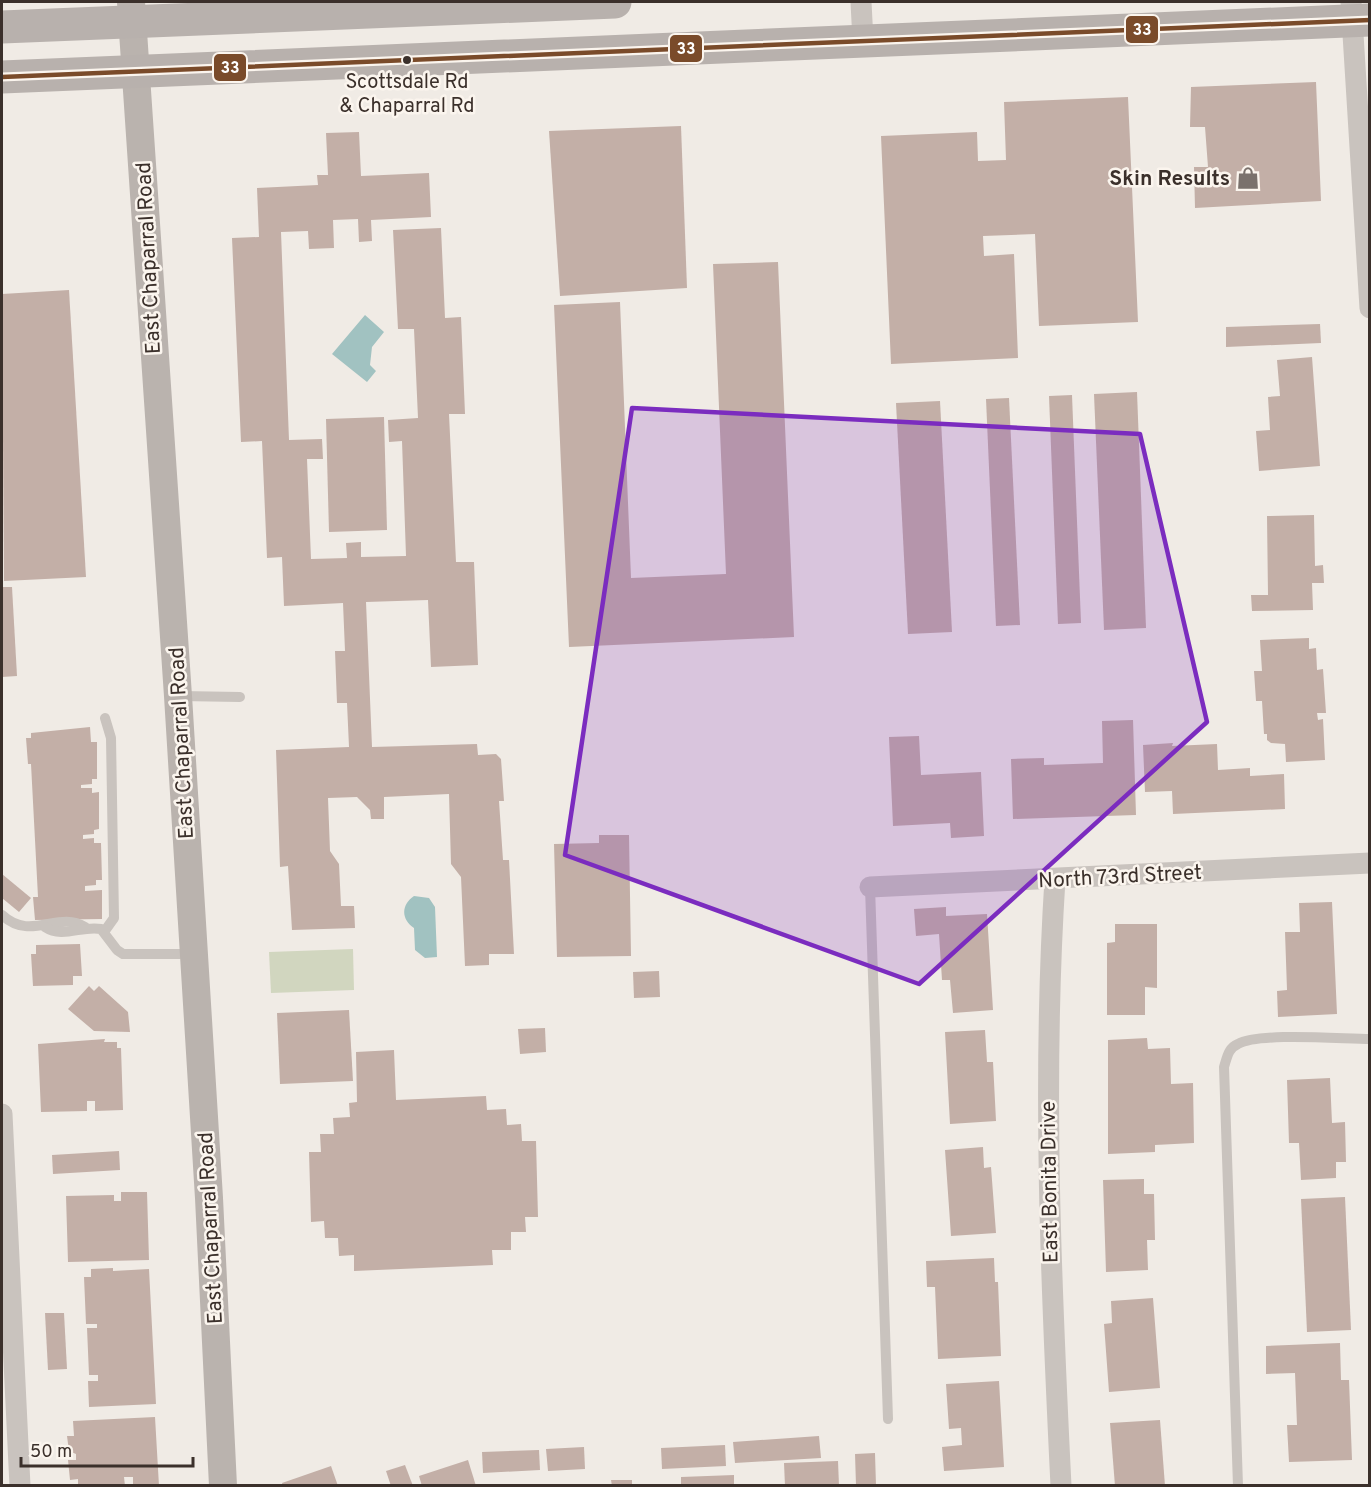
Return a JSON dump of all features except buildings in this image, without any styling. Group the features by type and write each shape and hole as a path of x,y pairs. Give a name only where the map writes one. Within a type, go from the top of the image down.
{"main road":[{"path":"2,27 132,12 615,2"},
{"name":"East Chaparral Road","path":"132,12 178,696 209,1198 223,1485"},
{"path":"2,77 863,41 1358,14"}],"street":[{"path":"861,2 863,41"},
{"path":"1358,14 1370,308"},
{"name":"North 73rd Street","path":"870,887 1370,864"},
{"name":"East Bonita Drive","path":"1055,879 1048,981 1048,1216 1061,1485"},
{"path":"2,1114 20,1485"}],"lane":[{"path":"178,696 240,697"},
{"path":"104,932 114,918 111,738 105,718"},
{"path":"870,887 888,1419"},
{"path":"2,915 16,926 45,927 52,932 70,932 85,927 101,929 117,950 123,954 193,954"},
{"path":"1238,1485 1224,1067 1230,1049 1239,1042 1262,1039 1370,1039"}],"highlighted area":[{"path":"632,408 1140,434 1207,722 919,984 565,855"}],"green space":[{"path":"353,949 354,990 271,993 269,952"}],"water":[{"path":"365,315 384,332 372,347 370,365 376,371 367,382 332,354"},
{"path":"414,896 429,898 435,907 437,957 425,958 415,950 414,928 404,912"}],"transit line":[{"name":"33","path":"2,77 1370,20"}],"place":[{"name":"Scottsdale Rd & Chaparral Rd","path":"407,60"},
{"name":"Skin Results","path":"1248,178"}]}
